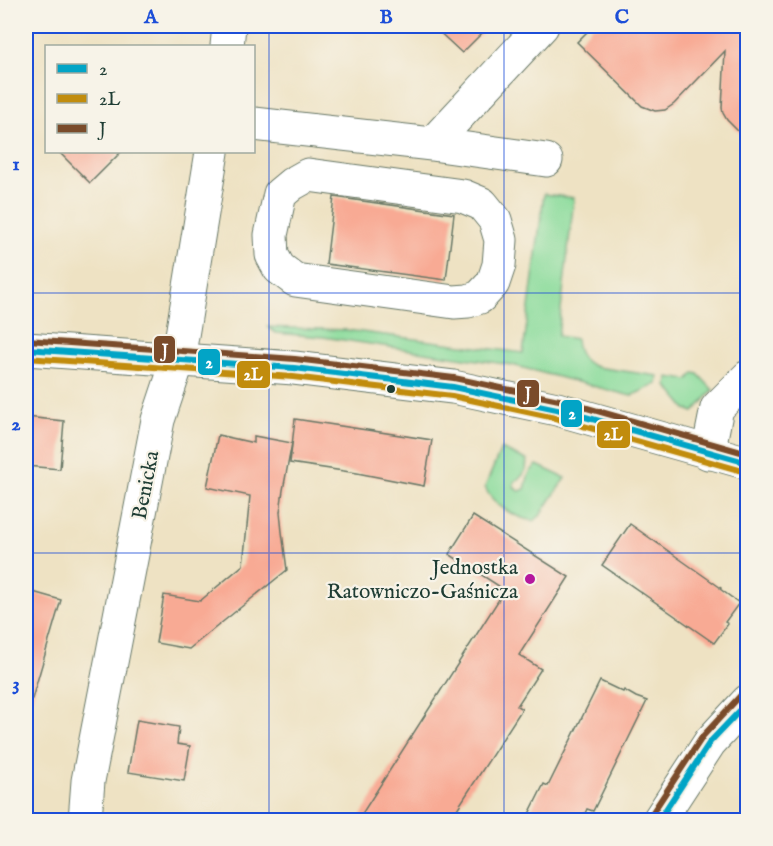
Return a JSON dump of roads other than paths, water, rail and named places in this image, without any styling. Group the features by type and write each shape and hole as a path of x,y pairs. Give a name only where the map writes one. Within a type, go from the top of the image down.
{"street":[{"path":"227,45 230,26"},
{"path":"432,144 542,26"},
{"path":"255,124 432,144 546,160"},
{"path":"308,175 312,130"},
{"name":"Benicka","path":"85,820 88,781 158,420 178,360 212,153"},
{"path":"308,175 320,186 461,205 472,214 480,227 483,249 480,266 472,281 458,293 443,301 294,280 279,268 272,255 271,235 280,194 308,175"},
{"path":"26,348 294,368 453,387 557,409 747,464"},
{"path":"708,453 717,408 747,377"},
{"path":"659,820 710,742 747,701"}],"place":[{"name":"Jednostka Ratowniczo-Gaśnicza","path":"530,579"}]}
